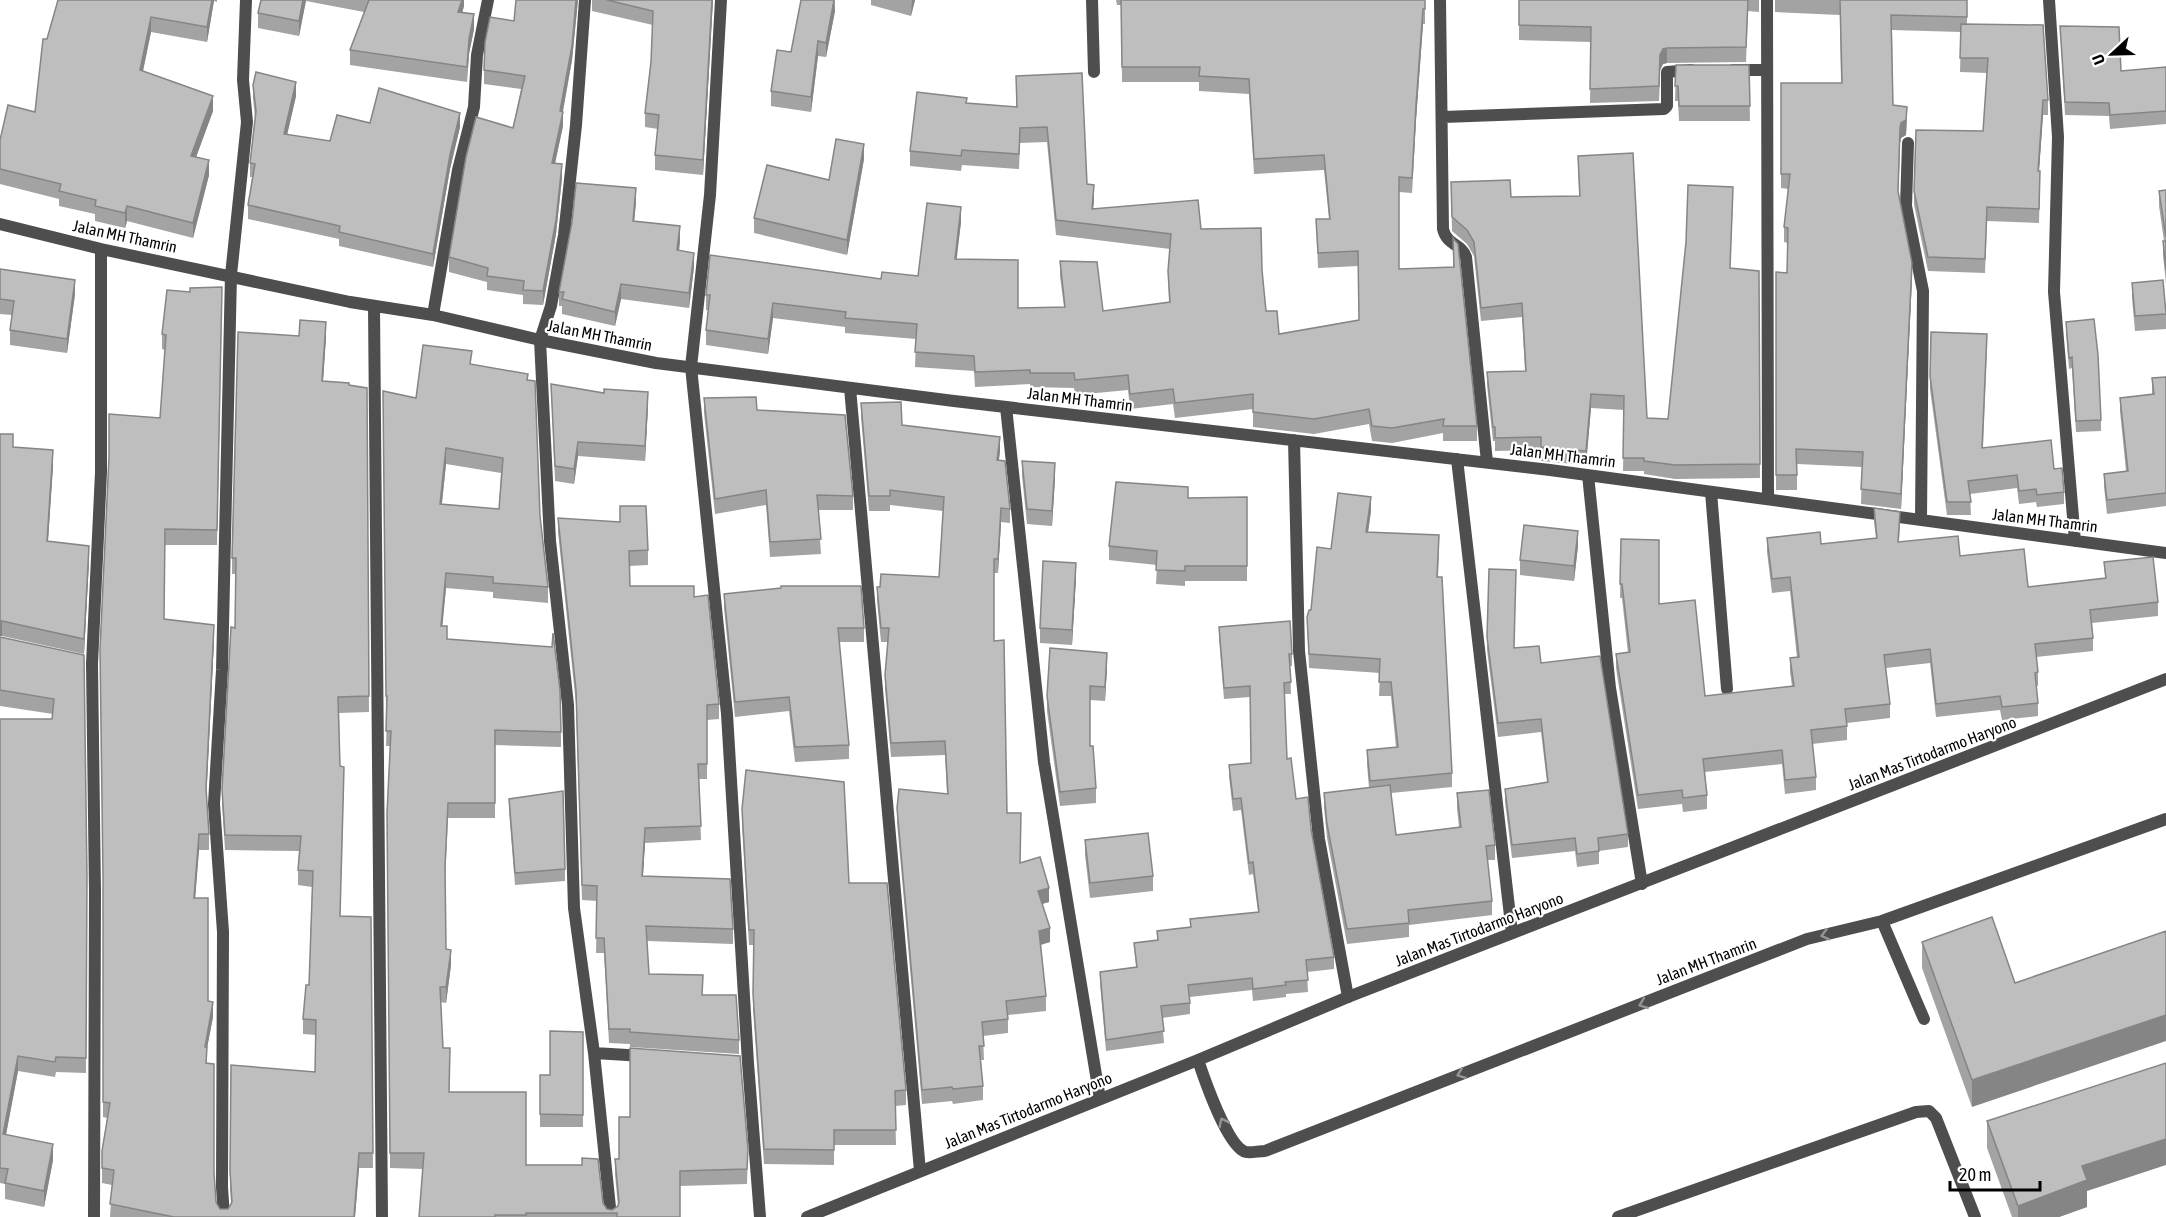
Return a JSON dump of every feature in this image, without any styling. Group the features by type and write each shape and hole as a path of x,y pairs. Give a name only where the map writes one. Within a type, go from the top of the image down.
{"street":[{"path":"224,1217 222,1187 224,932 214,804 222,670 231,275 247,122 243,80 246,0"},
{"path":"433,315 458,170 474,107 477,55 488,0"},
{"path":"585,0 576,126 564,235 551,306 540,340 550,541 568,705 574,908 594,1053 611,1217"},
{"path":"721,0 710,195 691,367 727,714 742,1062 760,1217"},
{"path":"1092,0 1094,72"},
{"path":"1440,0 1443,228 1446,239 1464,251 1466,257 1487,462"},
{"path":"1767,0 1768,499"},
{"path":"2049,0 2058,137 2054,292 2075,541"},
{"path":"1443,117 1664,109 1667,106 1668,71 1702,70"},
{"path":"1724,70 1767,70"},
{"path":"1908,143 1906,206 1923,291 1921,520"},
{"name":"Jalan MH Thamrin","path":"0,225 101,249 374,307 433,315 540,340 656,363 1006,407 1487,462 2166,553"},
{"path":"94,1217 95,892 86,663 101,472 101,249"},
{"path":"374,307 382,1217"},
{"path":"850,388 920,1172"},
{"path":"1006,407 1044,762 1100,1099"},
{"path":"1294,440 1299,651 1319,839 1348,997"},
{"path":"1457,459 1512,933"},
{"path":"1588,475 1610,688 1642,884"},
{"path":"1711,492 1727,689"},
{"name":"Jalan Mas Tirtodarmo Haryono","path":"807,1217 1198,1060 1348,997 2166,679"},
{"name":"Jalan MH Thamrin","path":"1198,1060 1208,1090 1234,1144 1245,1152 1265,1151 1807,939 1882,921 2166,819"},
{"path":"1882,921 1924,1019"},
{"path":"594,1053 654,1057"},
{"path":"1618,1217 1916,1112 1929,1111 1936,1118 1975,1217"}],"building":[{"path":"58,0 212,0 207,27 151,17 140,70 213,96 191,156 209,160 193,223 127,206 125,213 95,206 96,200 59,191 61,184 0,169 0,140 8,105 35,112 43,39 47,39"},
{"path":"261,0 303,0 299,21 258,13"},
{"path":"369,0 462,0 458,12 474,14 467,67 350,50"},
{"path":"516,0 576,0 572,46 560,111 563,112 552,163 562,164 556,220 543,291 523,290 524,281 487,276 488,268 449,257 466,157 476,117 513,128 525,76 484,70 485,42 490,17 514,21"},
{"path":"607,0 712,0 703,160 655,155 659,115 645,113 651,62 653,11"},
{"path":"801,0 834,0 826,43 818,41 811,97 771,91 777,50 791,52"},
{"path":"1121,0 1425,0 1412,178 1399,177 1399,269 1454,267 1453,238 1458,244 1477,426 1443,426 1444,419 1392,428 1372,426 1369,409 1314,419 1253,412 1253,394 1175,403 1173,389 1130,394 1128,375 1075,380 1074,373 1030,373 1030,370 975,372 974,356 915,352 917,324 845,318 846,312 773,303 768,339 706,330 710,295 706,295 710,255 881,279 882,272 918,276 927,203 961,207 955,259 1018,260 1018,308 1065,307 1060,261 1097,262 1103,311 1170,302 1168,271 1171,234 1056,220 1047,127 1020,128 1019,154 962,150 961,156 910,151 917,92 967,98 966,103 1017,107 1016,76 1082,73 1087,184 1094,185 1092,209 1198,200 1201,229 1261,228 1266,311 1277,311 1279,334 1359,320 1358,251 1318,253 1316,219 1330,219 1324,155 1254,159 1249,79 1199,76 1200,67 1122,67"},
{"path":"1519,0 1748,0 1746,47 1663,49 1660,55 1659,86 1590,89 1591,27 1519,25"},
{"path":"1840,0 1967,0 1967,17 1891,15 1893,105 1907,107 1906,120 1901,123 1900,128 1898,191 1912,263 1901,494 1861,489 1863,452 1796,449 1797,475 1776,475 1776,272 1787,273 1788,228 1784,227 1790,174 1781,174 1781,83 1842,83"},
{"path":"1961,24 2043,25 2048,100 2043,100 2038,171 2040,171 2039,209 1987,207 1985,259 1928,257 1914,191 1916,130 1983,131 1988,58 1960,58"},
{"path":"2060,26 2119,27 2121,71 2166,67 2166,111 2110,115 2109,103 2065,102"},
{"path":"1676,65 1749,65 1750,106 1679,106 1678,86 1675,86"},
{"path":"256,72 296,82 284,134 330,141 337,115 370,123 379,88 460,113 450,155 433,254 339,232 340,226 248,205 255,164 250,163 256,111 253,85"},
{"path":"836,139 864,144 847,240 754,218 767,165 829,180"},
{"path":"1633,153 1647,418 1668,419 1686,242 1688,185 1733,187 1730,268 1759,271 1760,464 1675,465 1644,461 1644,458 1623,458 1624,396 1591,394 1586,451 1541,447 1541,437 1495,438 1487,372 1526,371 1522,303 1481,308 1474,242 1467,230 1452,217 1451,182 1510,180 1511,197 1580,196 1578,156"},
{"path":"576,183 636,188 633,221 680,226 677,250 694,253 689,293 621,284 615,312 562,299 564,292 559,292 572,222"},
{"path":"2166,190 2166,237 2159,191"},
{"path":"2163,241 2166,241 2166,270"},
{"path":"0,269 75,280 67,339 10,330 14,301 0,299"},
{"path":"2163,280 2166,314 2135,316 2132,283"},
{"path":"222,287 217,530 165,529 164,619 214,625 206,788 209,834 199,834 194,898 208,898 208,1001 213,1002 205,1047 207,1047 206,1063 214,1064 216,1202 220,1209 228,1209 232,1202 231,1065 315,1072 316,1020 303,1019 306,985 309,985 313,871 298,870 301,836 225,835 222,789 231,627 235,628 236,558 232,558 238,332 299,336 300,320 326,322 322,381 349,383 349,385 367,388 369,696 338,697 340,766 344,767 340,916 371,917 373,1153 359,1153 354,1217 174,1217 110,1204 114,1170 102,1168 102,1151 110,1103 103,1102 100,649 109,414 160,418 166,335 162,334 167,290 190,292 190,288"},
{"path":"2094,319 2101,420 2076,421 2072,357 2069,358 2066,322"},
{"path":"1931,332 1987,334 1982,448 2051,440 2054,469 2062,468 2064,492 2037,495 2036,489 2019,491 2017,475 1968,481 1971,502 1947,502 1930,376"},
{"path":"423,345 472,351 470,364 528,374 527,380 535,381 540,516 548,587 493,583 493,577 446,573 441,626 447,626 447,639 552,647 553,633 560,690 561,732 495,730 495,803 448,803 445,867 446,949 451,950 446,987 440,987 443,1048 450,1048 449,1092 526,1092 526,1165 582,1165 582,1158 598,1159 603,1203 607,1209 612,1210 618,1206 619,1202 615,1159 619,1159 619,1117 630,1117 630,1048 740,1056 748,1149 747,1169 680,1171 680,1217 617,1217 617,1213 526,1213 526,1215 495,1215 495,1217 419,1217 424,1153 390,1153 387,813 391,731 386,731 383,391 416,398","holes":["446,448 503,458 499,509 440,504"]},
{"path":"2166,377 2166,493 2107,500 2104,474 2128,471 2120,398 2154,394 2152,378"},
{"path":"551,384 604,393 604,389 648,392 645,446 578,442 574,469 555,466"},
{"path":"756,397 757,410 845,415 853,496 817,495 821,539 770,542 766,490 715,499 704,398"},
{"path":"901,402 902,425 1000,437 997,460 1005,461 1010,509 1001,508 998,559 994,559 994,641 1004,640 1007,813 1021,813 1020,863 1040,857 1049,888 1038,891 1050,928 1039,931 1046,996 1006,1001 1008,1019 982,1022 984,1046 979,1046 983,1086 953,1089 952,1087 922,1090 897,808 899,789 948,794 945,741 891,743 885,675 889,628 881,628 877,587 880,587 881,574 939,577 944,497 890,490 890,496 869,496 861,403"},
{"path":"0,434 13,434 13,447 53,450 47,541 89,546 84,639 0,621"},
{"path":"1022,461 1055,463 1052,511 1027,509"},
{"path":"1116,482 1188,487 1188,498 1247,497 1247,566 1185,566 1185,571 1156,570 1157,551 1109,546"},
{"path":"1338,493 1371,497 1366,532 1439,535 1437,577 1442,577 1452,773 1370,781 1367,750 1398,747 1391,682 1379,682 1380,659 1309,654 1307,617 1311,610 1317,547 1331,549"},
{"path":"620,506 646,506 648,550 629,551 630,586 694,586 694,597 708,595 719,704 707,705 707,764 698,764 701,826 645,828 642,876 730,879 733,929 646,926 649,974 703,975 702,995 736,995 739,1040 609,1029 604,938 596,938 597,886 582,885 576,690 558,518 620,522"},
{"path":"1874,508 1900,512 1898,542 1958,536 1960,556 2024,549 2028,587 2106,578 2104,562 2153,557 2158,602 2090,610 2093,638 2035,644 2038,703 2002,707 2000,696 1936,704 1930,649 1884,655 1890,704 1845,709 1847,726 1811,730 1816,777 1785,780 1782,750 1703,759 1707,795 1683,798 1682,790 1638,795 1616,654 1630,652 1622,584 1620,584 1621,539 1659,540 1659,604 1695,600 1705,696 1794,686 1790,658 1799,657 1790,577 1772,579 1767,538 1820,532 1821,544 1877,538"},
{"path":"1524,525 1578,531 1574,566 1520,560"},
{"path":"1043,561 1076,563 1072,630 1040,628"},
{"path":"1489,569 1516,570 1514,648 1539,646 1541,663 1600,656 1628,834 1598,838 1599,851 1577,854 1575,838 1512,845 1505,789 1548,782 1541,719 1498,723 1487,637"},
{"path":"781,586 861,586 864,628 838,628 849,745 795,747 789,697 735,702 724,594 781,588"},
{"path":"1290,621 1291,682 1284,683 1287,759 1291,758 1296,799 1308,797 1311,829 1334,957 1306,960 1308,980 1285,982 1286,985 1253,989 1252,978 1188,985 1190,1003 1161,1006 1164,1031 1106,1040 1100,972 1137,967 1134,943 1158,940 1157,931 1191,927 1190,919 1259,912 1253,862 1249,863 1241,798 1233,799 1229,765 1251,763 1250,686 1224,688 1219,627"},
{"path":"0,637 84,655 87,877 86,1058 56,1057 55,1062 18,1056 3,1134 53,1144 44,1191 5,1183 8,1169 0,1168 0,719 52,719 54,699 0,690"},
{"path":"1050,648 1107,653 1105,687 1090,686 1090,746 1093,746 1096,788 1060,792 1047,696"},
{"path":"746,770 844,782 849,883 887,883 906,1090 895,1091 896,1130 834,1130 834,1150 764,1149 753,994 754,930 749,930 742,809"},
{"path":"1390,785 1396,835 1461,827 1457,793 1489,790 1495,845 1486,846 1492,901 1408,910 1409,923 1347,929 1327,824 1324,793"},
{"path":"563,791 565,869 515,873 509,799"},
{"path":"1148,833 1153,876 1090,883 1085,840"},
{"path":"1992,917 2015,983 2166,931 2166,1015 1972,1080 1922,942"},
{"path":"550,1031 583,1032 583,1115 540,1114 540,1075 550,1075"},
{"path":"2166,1063 2166,1139 2082,1166 2087,1180 2018,1206 1987,1121"}]}
